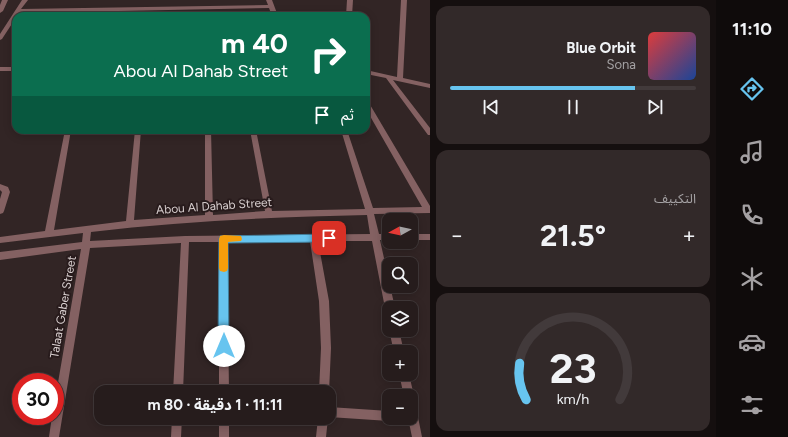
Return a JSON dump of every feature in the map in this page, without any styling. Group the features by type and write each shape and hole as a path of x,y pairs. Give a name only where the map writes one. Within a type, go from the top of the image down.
{"street":[{"path":"0,9 5,0"},
{"path":"17,11 25,0"},
{"path":"270,0 274,12"},
{"path":"349,12 350,0"},
{"path":"400,80 404,0"},
{"path":"135,12 272,6"},
{"path":"17,11 41,12"},
{"path":"0,38 12,19"},
{"path":"0,70 12,70"},
{"path":"370,73 430,86"},
{"path":"388,77 430,133"},
{"path":"370,110 429,210"},
{"path":"49,233 67,134"},
{"path":"130,224 138,134"},
{"path":"208,134 209,218"},
{"path":"254,134 269,214"},
{"path":"345,134 370,212 388,301"},
{"path":"0,187 5,189 6,192 0,211"},
{"name":"Abou Al Dahab Street","path":"0,240 130,224 209,218 269,214 429,210"},
{"name":"Talaat Gaber Street","path":"54,437 86,245 87,229"},
{"path":"0,256 86,245 185,239 382,237"},
{"path":"418,237 430,237"},
{"path":"314,238 324,301 326,348 324,385"},
{"path":"178,385 185,239"},
{"path":"224,239 224,385"},
{"path":"336,412 382,416"},
{"path":"176,437 177,425"},
{"path":"224,425 224,437"},
{"path":"321,437 322,425"},
{"path":"414,425 417,437"}],"slow traffic":[{"path":"224,268 224,239 237,239"}],"route":[{"path":"224,346 224,239 329,238"}]}
